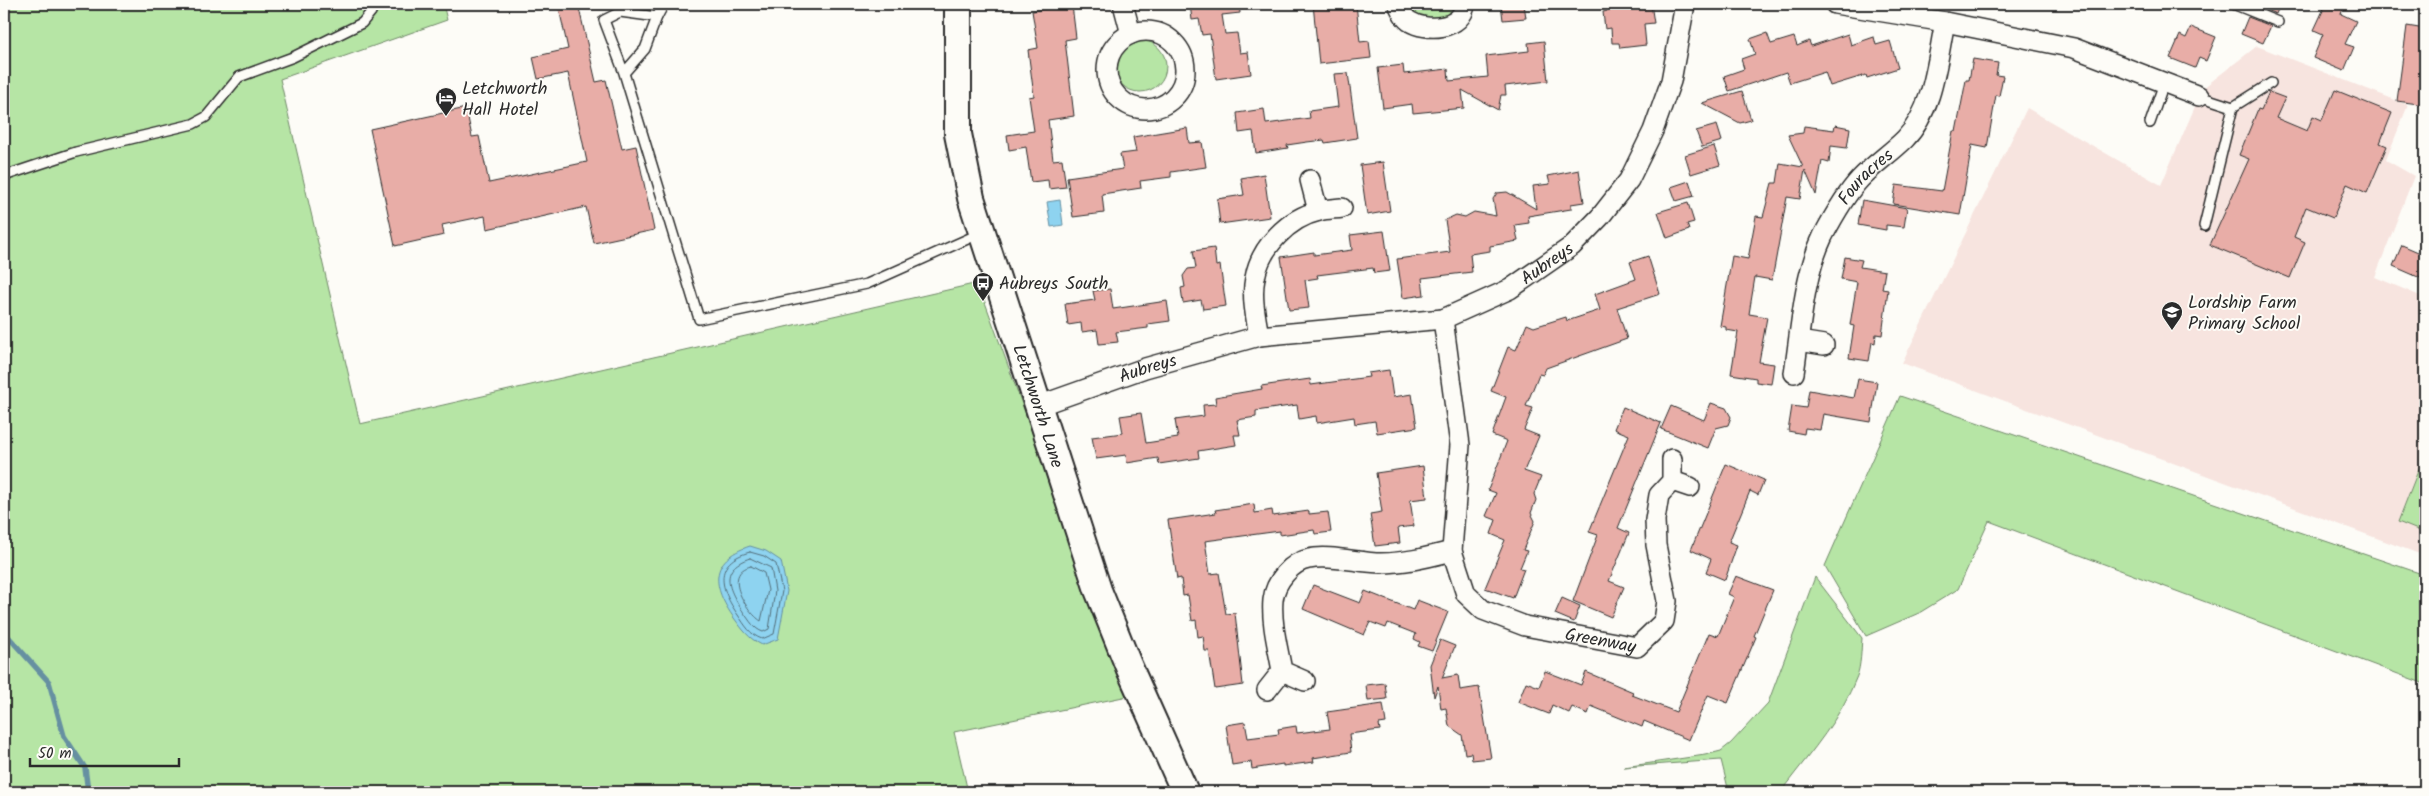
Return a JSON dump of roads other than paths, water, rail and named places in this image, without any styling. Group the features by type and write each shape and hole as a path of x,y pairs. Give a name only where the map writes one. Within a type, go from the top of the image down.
{"street":[{"name":"Letchworth Lane","path":"958,4 958,134 971,198 1098,590 1129,667 1185,792"},
{"path":"1122,4 1131,34"},
{"path":"1398,4 1410,21 1434,29 1448,25 1460,16 1465,4"},
{"name":"Aubreys","path":"1038,406 1145,368 1259,336 1443,319 1510,290 1572,246 1600,216 1629,180 1653,131 1672,81 1685,4"},
{"path":"1835,4 1945,22 2074,48 2199,96"},
{"name":"Fouracres","path":"1794,373 1812,265 1823,237 1859,180 1906,138 1920,117 1929,96 1945,22"},
{"path":"1144,31 1154,32 1172,40 1183,56 1185,74 1179,91 1169,102 1155,108 1137,108 1126,103 1116,95 1109,82 1107,64 1116,44 1131,34 1144,31"},
{"path":"1310,180 1318,211"},
{"path":"1259,336 1254,297 1254,278 1260,261 1272,241 1301,218 1318,211 1342,208"},
{"name":"Greenway","path":"1443,319 1460,445 1452,551 1466,594 1483,610 1525,626 1637,647 1664,621 1667,601 1656,545 1655,520 1659,495 1672,480"},
{"path":"1799,341 1824,345"},
{"path":"1672,459 1672,480 1690,487"},
{"path":"1267,690 1282,671 1274,628 1273,599 1279,581 1292,568 1308,559 1380,563 1414,561 1452,551"},
{"path":"1282,671 1305,681"}],"lane":[{"path":"4,176 76,152 193,124 206,117 239,77 293,57 343,34 362,23 371,12 374,4"},
{"path":"624,74 645,49 664,4"},
{"path":"2233,4 2278,22"},
{"path":"658,17 620,12 604,20 624,74 699,319 867,284 982,233"},
{"path":"2150,123 2164,83"},
{"path":"2204,226 2233,107 2271,83"},
{"path":"2199,96 2233,107"}],"water":[{"path":"1060,200 1063,225 1051,227 1047,202"},
{"path":"750,546 766,551 781,561 787,591 778,639 762,645 749,637 734,618 721,596 718,585 721,567 727,559 736,552"}],"waterway":[{"path":"4,632 49,682 64,736 85,768 88,792"}],"place":[{"name":"Letchworth Hall Hotel","path":"446,117"},
{"name":"Aubreys South","path":"983,302"},
{"name":"Lordship Farm Primary School","path":"2172,331"}]}
